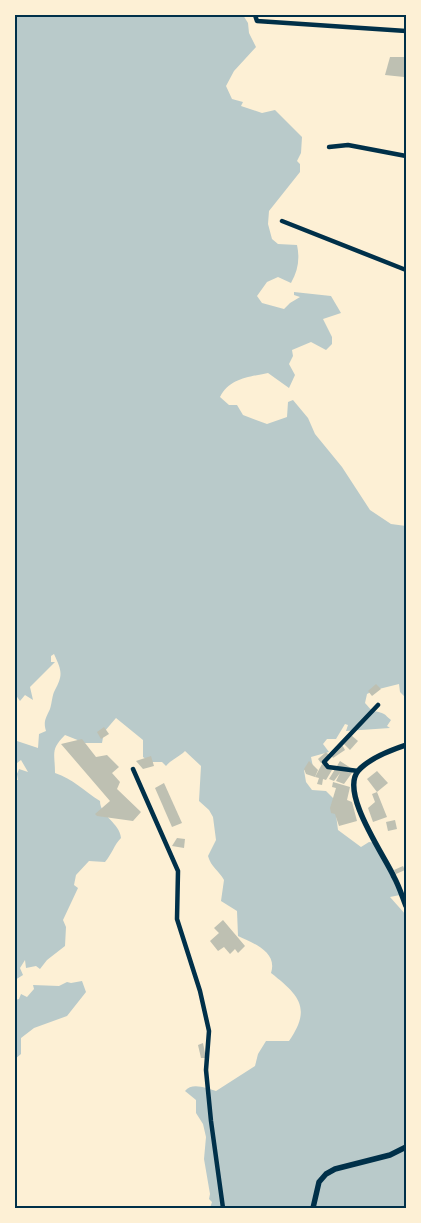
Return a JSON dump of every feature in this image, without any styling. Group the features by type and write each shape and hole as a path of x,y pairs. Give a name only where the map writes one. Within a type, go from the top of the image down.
{"street":[{"path":"254,15 257,21 406,31"},
{"path":"329,147 348,145 406,156"},
{"path":"282,221 406,270"},
{"path":"358,771 328,767 324,762 378,704"},
{"path":"406,745 374,760 358,771 353,788 365,824 394,877 406,906"},
{"path":"133,769 178,871 177,919 200,991 209,1031 206,1070 223,1208"},
{"path":"313,1208 319,1182 326,1174 336,1169 390,1155 406,1147"}],"shaded area":[{"path":"15,15 243,15 248,23 249,33 256,47 234,71 226,86 232,99 243,102 241,106 262,113 275,110 302,137 301,153 297,161 300,164 300,172 269,211 268,224 272,239 278,244 297,245 297,269 291,283 278,277 267,282 257,296 262,303 284,309 300,297 294,295 294,292 331,296 341,313 323,319 332,337 332,344 326,350 311,342 292,350 293,356 289,364 295,375 289,388 268,373 247,377 235,382 220,397 229,405 237,405 243,415 267,424 287,417 288,402 293,400 308,418 315,434 342,467 370,510 391,524 406,526 406,698 400,692 399,684 367,694 365,703 373,711 384,714 391,720 387,726 390,728 346,731 348,725 345,724 336,739 327,739 323,744 329,752 311,757 313,767 304,770 306,782 312,790 326,791 334,799 338,830 361,847 369,842 377,843 400,895 390,897 406,915 406,1208 210,1208 212,1202 209,1199 210,1194 204,1159 206,1137 203,1124 196,1113 196,1100 185,1091 195,1086 216,1091 255,1066 258,1054 266,1041 289,1041 300,1020 301,1011 295,995 271,973 271,959 268,954 257,945 238,936 237,911 221,901 224,880 208,856 216,840 213,817 209,810 199,801 201,766 185,751 166,766 162,762 150,762 143,757 143,740 116,718 104,732 102,743 85,743 65,735 57,744 54,752 55,773 73,782 100,801 103,811 117,828 121,838 105,862 89,861 76,875 74,885 78,888 63,920 66,927 65,946 47,960 40,969 36,966 26,968 25,960 20,968 23,975 15,980 15,780 18,780 17,774 19,769 28,772 21,760 17,763 15,769 17,741 38,748 39,734 46,731 45,720 60,673 54,654 51,656 51,662 55,662 30,687 33,700 25,695 20,701 15,694"},
{"path":"82,981 86,992 67,1016 34,1028 21,1038 21,1054 15,1059 15,1000 19,999 21,994 27,997 34,989 33,985 59,986 67,982"}],"building":[{"path":"390,57 406,57 404,77 385,75"},
{"path":"376,684 381,689 372,696 368,691"},
{"path":"104,727 109,734 101,739 97,732"},
{"path":"351,735 358,741 350,750 344,744"},
{"path":"82,739 96,757 107,755 119,767 112,773 120,782 117,789 141,812 133,821 97,816 95,814 110,801 61,744"},
{"path":"341,743 345,750 333,758 330,753"},
{"path":"326,752 330,756 321,763 318,759"},
{"path":"151,756 154,766 143,769 136,761"},
{"path":"309,761 318,770 315,777 306,774 304,769"},
{"path":"340,761 354,770 344,784 336,781 340,773 334,781 329,779"},
{"path":"322,764 332,770 326,780 323,779 322,785 317,784 319,778 315,777"},
{"path":"377,771 388,783 377,792 367,779"},
{"path":"333,782 350,787 347,800 352,802 357,821 339,826 335,814 331,813 330,808 336,788 332,787"},
{"path":"164,783 182,823 172,827 155,788"},
{"path":"377,792 387,817 373,822 368,808 375,802 372,794"},
{"path":"395,820 397,829 388,831 386,822"},
{"path":"177,838 185,839 184,848 172,846"},
{"path":"403,866 405,870 396,874 394,870"},
{"path":"223,920 245,946 238,953 235,949 230,954 224,947 218,951 210,941 219,933 214,928"},
{"path":"203,1043 206,1058 201,1058 198,1045"}]}
